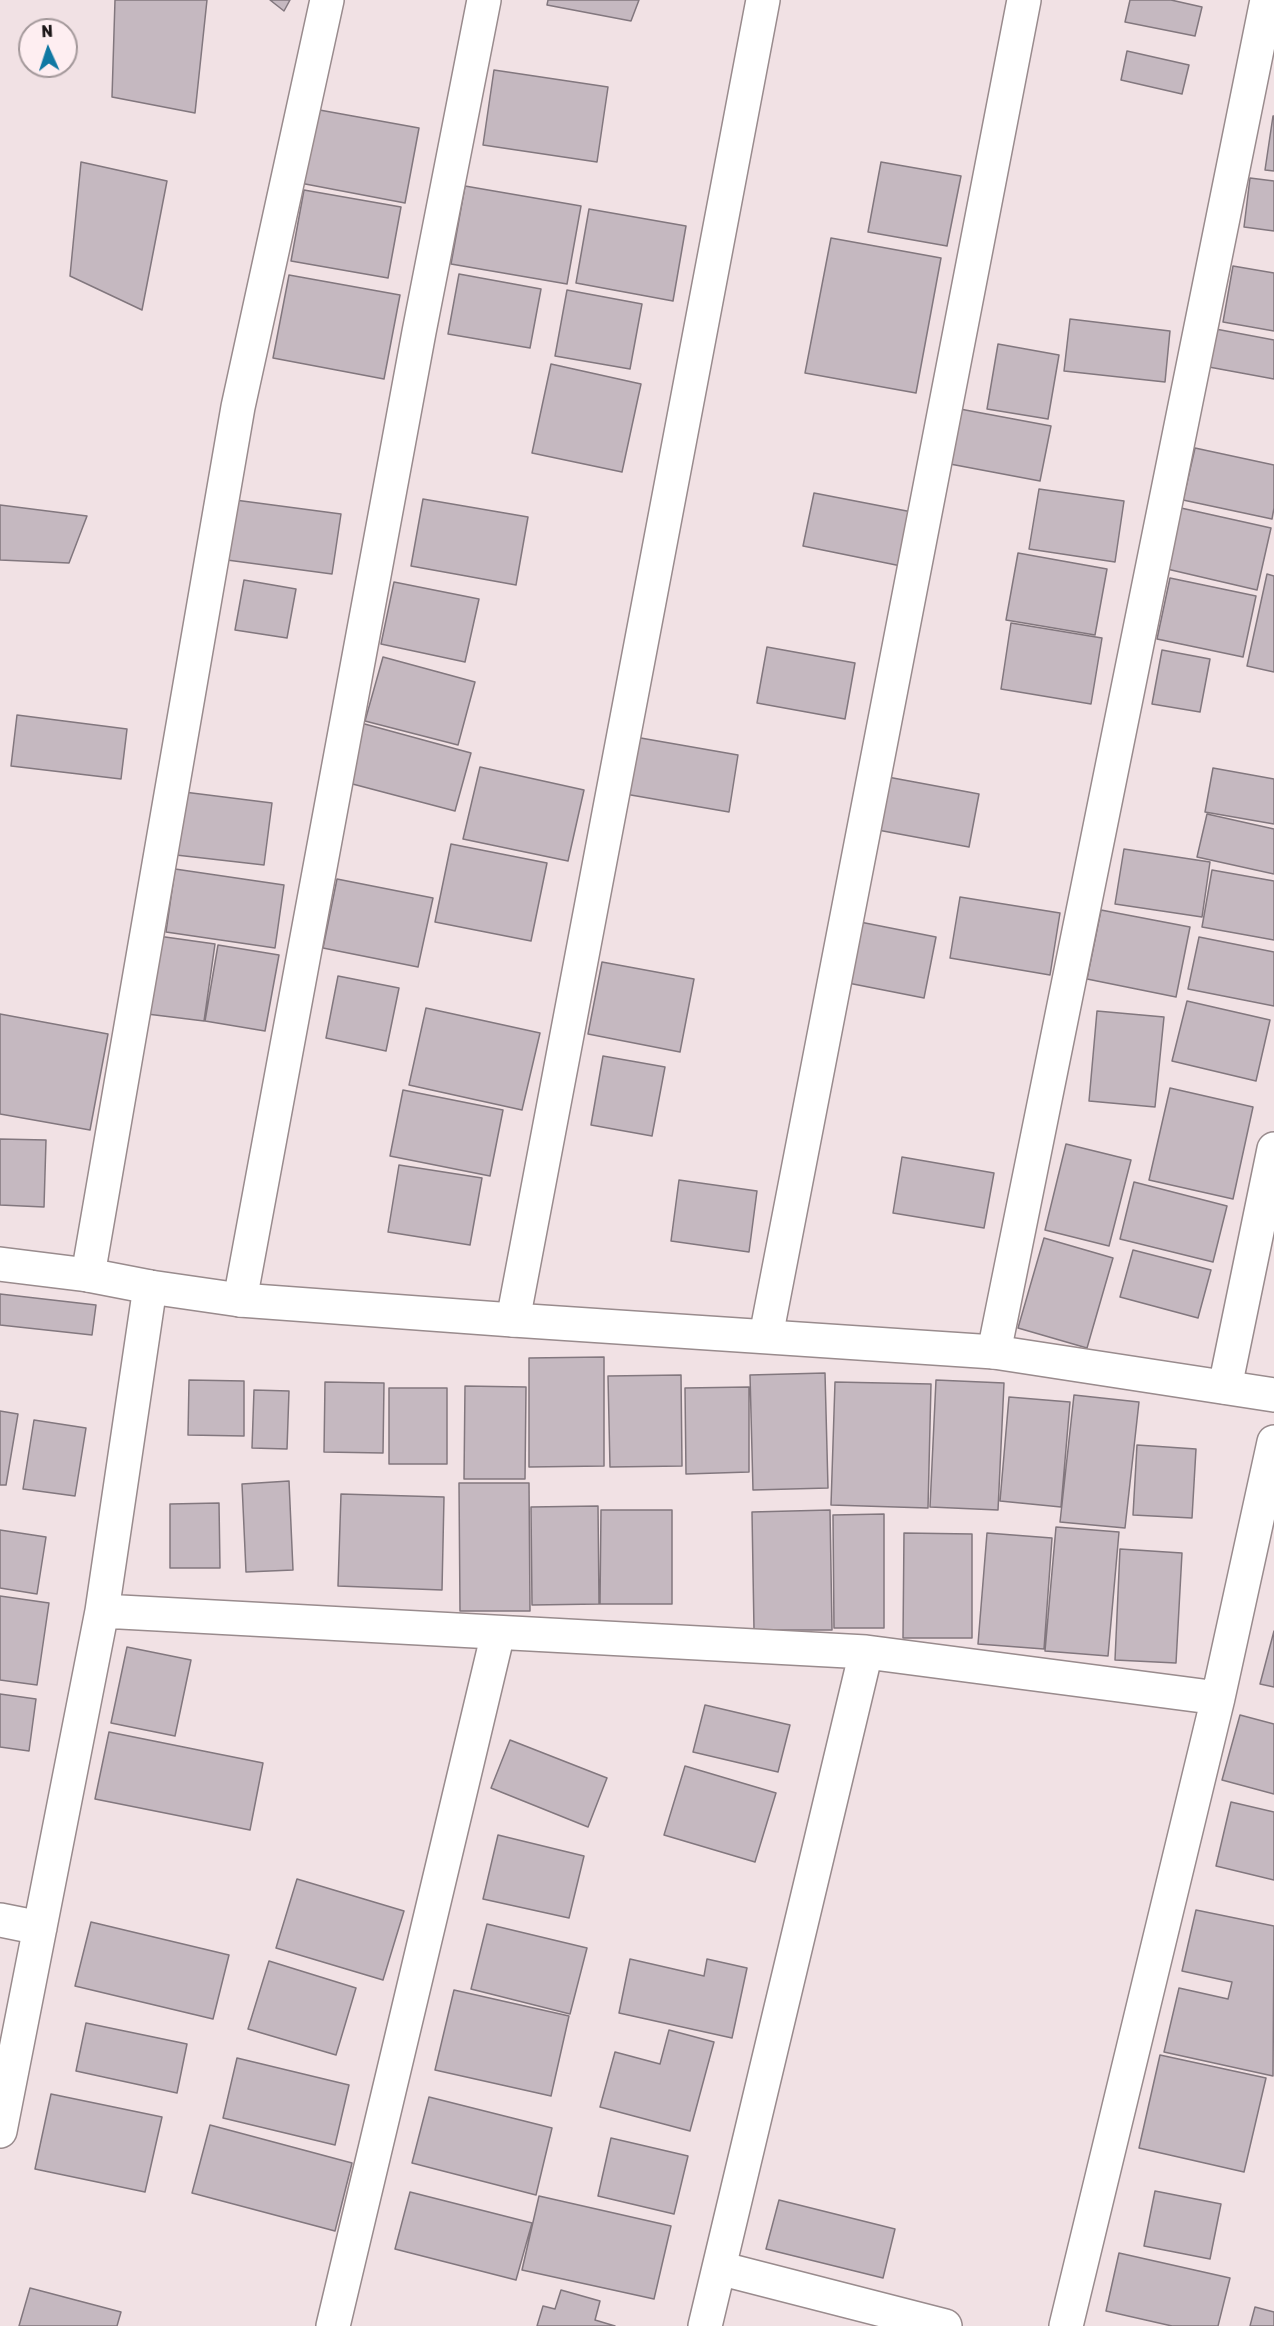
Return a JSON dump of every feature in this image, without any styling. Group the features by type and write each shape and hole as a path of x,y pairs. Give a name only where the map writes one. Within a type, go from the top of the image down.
{"street":[{"path":"88,1275 238,407 327,0"},
{"path":"240,1300 419,332 484,0"},
{"path":"513,1320 763,0"},
{"path":"765,1336 1024,0"},
{"path":"994,1352 1267,0"},
{"path":"1225,1387 1274,1149"},
{"path":"0,1264 88,1275 240,1300 994,1352 1274,1395"},
{"path":"0,2131 102,1611 150,1287"},
{"path":"1066,2326 1218,1698 1274,1442"},
{"path":"102,1611 866,1652 1218,1698"},
{"path":"333,2326 498,1633"},
{"path":"705,2326 866,1652"},
{"path":"0,1920 40,1928"},
{"path":"719,2268 945,2326"}],"building":[{"path":"115,0 207,0 195,113 112,97"},
{"path":"270,0 290,0 284,11"},
{"path":"548,0 639,0 631,21 547,5"},
{"path":"1130,0 1171,0 1202,7 1195,36 1125,22"},
{"path":"1127,51 1189,65 1182,94 1121,80"},
{"path":"494,70 608,87 597,162 483,145"},
{"path":"314,109 419,128 405,203 300,183"},
{"path":"1274,116 1274,171 1265,170"},
{"path":"81,162 167,181 142,310 70,276"},
{"path":"881,162 961,176 947,246 868,232"},
{"path":"1250,178 1274,181 1274,231 1244,227"},
{"path":"465,186 581,206 567,284 451,264"},
{"path":"304,190 401,207 388,278 291,261"},
{"path":"589,209 686,226 673,301 576,283"},
{"path":"831,238 941,258 916,393 805,373"},
{"path":"1233,266 1274,273 1274,331 1223,322"},
{"path":"459,274 541,289 530,348 448,334"},
{"path":"289,275 400,295 384,379 273,358"},
{"path":"567,290 642,304 630,369 555,356"},
{"path":"1070,319 1170,331 1165,382 1064,371"},
{"path":"1205,327 1274,340 1274,379 1198,365"},
{"path":"998,344 1059,355 1048,419 987,409"},
{"path":"551,364 641,384 622,472 532,453"},
{"path":"960,409 1051,426 1040,481 950,464"},
{"path":"1195,448 1274,465 1272,519 1183,500"},
{"path":"1039,489 1124,501 1115,562 1029,549"},
{"path":"814,493 912,512 901,566 803,546"},
{"path":"423,499 528,517 516,585 411,566"},
{"path":"235,500 341,514 332,574 227,560"},
{"path":"0,505 87,516 69,563 0,560"},
{"path":"1181,508 1271,528 1257,590 1167,569"},
{"path":"1018,553 1107,569 1095,635 1006,620"},
{"path":"1267,574 1274,576 1274,672 1247,666"},
{"path":"1170,578 1256,596 1243,657 1157,639"},
{"path":"244,580 296,589 287,638 235,630"},
{"path":"394,582 479,599 465,662 381,644"},
{"path":"1011,623 1102,638 1091,704 1001,689"},
{"path":"767,647 855,663 845,719 757,703"},
{"path":"1162,650 1210,659 1200,712 1152,704"},
{"path":"383,657 475,682 458,745 365,721"},
{"path":"17,715 127,729 121,779 11,766"},
{"path":"361,723 471,753 455,811 345,782"},
{"path":"635,737 738,755 729,812 625,794"},
{"path":"480,767 584,790 568,861 463,839"},
{"path":"1213,768 1274,779 1274,824 1205,812"},
{"path":"877,775 979,794 969,847 867,828"},
{"path":"184,792 272,803 264,865 176,855"},
{"path":"1207,814 1274,829 1274,874 1197,857"},
{"path":"451,844 547,863 531,941 435,922"},
{"path":"1124,849 1210,862 1202,917 1115,904"},
{"path":"175,869 284,885 275,948 166,932"},
{"path":"1212,870 1274,881 1274,940 1202,927"},
{"path":"337,879 433,898 418,967 323,948"},
{"path":"960,897 1060,913 1050,975 950,958"},
{"path":"1101,910 1190,927 1176,997 1087,979"},
{"path":"855,921 936,937 924,998 843,982"},
{"path":"158,936 215,944 204,1021 147,1014"},
{"path":"1199,937 1274,952 1274,1006 1188,989"},
{"path":"218,945 279,955 265,1031 205,1021"},
{"path":"602,962 694,979 680,1052 588,1034"},
{"path":"338,976 399,988 386,1051 326,1038"},
{"path":"1187,1001 1270,1020 1256,1081 1172,1061"},
{"path":"426,1008 540,1033 522,1110 409,1085"},
{"path":"1097,1011 1164,1017 1155,1107 1089,1101"},
{"path":"0,1014 108,1034 90,1130 0,1114"},
{"path":"603,1056 665,1067 652,1136 591,1125"},
{"path":"1170,1088 1253,1107 1233,1199 1149,1180"},
{"path":"403,1090 503,1110 490,1176 390,1156"},
{"path":"0,1139 46,1140 44,1207 0,1205"},
{"path":"1066,1144 1131,1160 1109,1246 1045,1230"},
{"path":"902,1157 994,1173 984,1228 893,1213"},
{"path":"399,1165 482,1178 470,1245 388,1232"},
{"path":"679,1180 757,1191 749,1252 671,1241"},
{"path":"1134,1182 1227,1206 1213,1262 1120,1239"},
{"path":"1044,1238 1113,1258 1087,1348 1018,1328"},
{"path":"1133,1250 1211,1270 1198,1318 1120,1297"},
{"path":"0,1294 96,1305 92,1335 0,1325"},
{"path":"604,1357 604,1466 529,1467 529,1358"},
{"path":"825,1373 828,1488 753,1490 750,1375"},
{"path":"681,1375 682,1466 610,1467 608,1376"},
{"path":"189,1380 244,1381 244,1436 188,1435"},
{"path":"936,1380 1004,1383 998,1510 930,1507"},
{"path":"325,1382 384,1383 383,1453 324,1452"},
{"path":"835,1382 931,1384 928,1508 831,1505"},
{"path":"465,1386 526,1387 525,1479 464,1479"},
{"path":"749,1387 749,1472 686,1474 685,1388"},
{"path":"389,1388 447,1388 447,1464 389,1464"},
{"path":"254,1390 289,1391 287,1449 252,1448"},
{"path":"1074,1395 1139,1402 1125,1528 1060,1522"},
{"path":"1009,1397 1070,1402 1061,1507 1000,1501"},
{"path":"0,1411 18,1414 6,1485 0,1485"},
{"path":"34,1420 86,1428 75,1496 23,1489"},
{"path":"1137,1445 1196,1449 1192,1518 1133,1515"},
{"path":"289,1481 293,1570 246,1572 242,1484"},
{"path":"459,1483 529,1483 530,1611 460,1611"},
{"path":"341,1494 444,1497 442,1590 338,1586"},
{"path":"219,1503 220,1568 170,1568 170,1504"},
{"path":"598,1506 599,1604 532,1605 531,1507"},
{"path":"601,1510 672,1510 672,1604 600,1604"},
{"path":"830,1510 832,1630 754,1630 752,1512"},
{"path":"884,1514 884,1628 834,1628 833,1515"},
{"path":"1056,1527 1119,1532 1108,1656 1045,1651"},
{"path":"0,1530 46,1537 37,1594 0,1588"},
{"path":"904,1533 972,1534 972,1638 903,1638"},
{"path":"987,1533 1052,1538 1044,1649 978,1644"},
{"path":"1120,1549 1182,1553 1176,1663 1115,1660"},
{"path":"0,1596 49,1603 37,1685 0,1680"},
{"path":"1274,1631 1274,1687 1260,1684"},
{"path":"127,1647 191,1660 175,1736 111,1723"},
{"path":"0,1694 36,1699 29,1751 0,1747"},
{"path":"705,1705 790,1725 778,1772 693,1752"},
{"path":"1240,1715 1274,1724 1274,1794 1222,1780"},
{"path":"109,1732 263,1763 250,1830 95,1799"},
{"path":"510,1740 607,1778 588,1827 491,1788"},
{"path":"685,1766 776,1793 755,1862 664,1835"},
{"path":"1231,1802 1274,1812 1274,1880 1216,1866"},
{"path":"498,1835 584,1856 569,1918 483,1899"},
{"path":"297,1879 404,1911 383,1980 276,1948"},
{"path":"1196,1910 1274,1926 1273,2076 1164,2052 1179,1988 1228,1999 1232,1982 1182,1971"},
{"path":"91,1922 229,1955 213,2019 75,1986"},
{"path":"487,1924 587,1948 570,2014 471,1989"},
{"path":"630,1959 704,1976 707,1959 747,1968 732,2038 619,2013"},
{"path":"269,1961 356,1988 336,2055 248,2029"},
{"path":"454,1990 569,2016 551,2096 435,2070"},
{"path":"86,2023 187,2044 177,2093 76,2071"},
{"path":"669,2030 714,2042 690,2131 600,2107 615,2052 660,2064"},
{"path":"1160,2055 1266,2078 1244,2172 1139,2148"},
{"path":"237,2058 349,2085 335,2145 223,2118"},
{"path":"51,2094 162,2117 145,2192 35,2169"},
{"path":"429,2097 552,2128 536,2195 412,2163"},
{"path":"210,2125 352,2163 335,2231 192,2193"},
{"path":"611,2138 688,2156 674,2214 598,2196"},
{"path":"1155,2191 1221,2204 1210,2259 1144,2246"},
{"path":"410,2192 532,2223 516,2280 395,2249"},
{"path":"539,2196 671,2226 654,2299 522,2270"},
{"path":"779,2200 895,2229 883,2278 766,2249"},
{"path":"1119,2253 1230,2278 1218,2326 1172,2326 1106,2311"},
{"path":"30,2288 121,2312 117,2326 19,2326"},
{"path":"561,2290 600,2301 595,2320 615,2326 537,2326 543,2306 555,2309"},
{"path":"1255,2307 1274,2312 1274,2326 1250,2326"}]}
